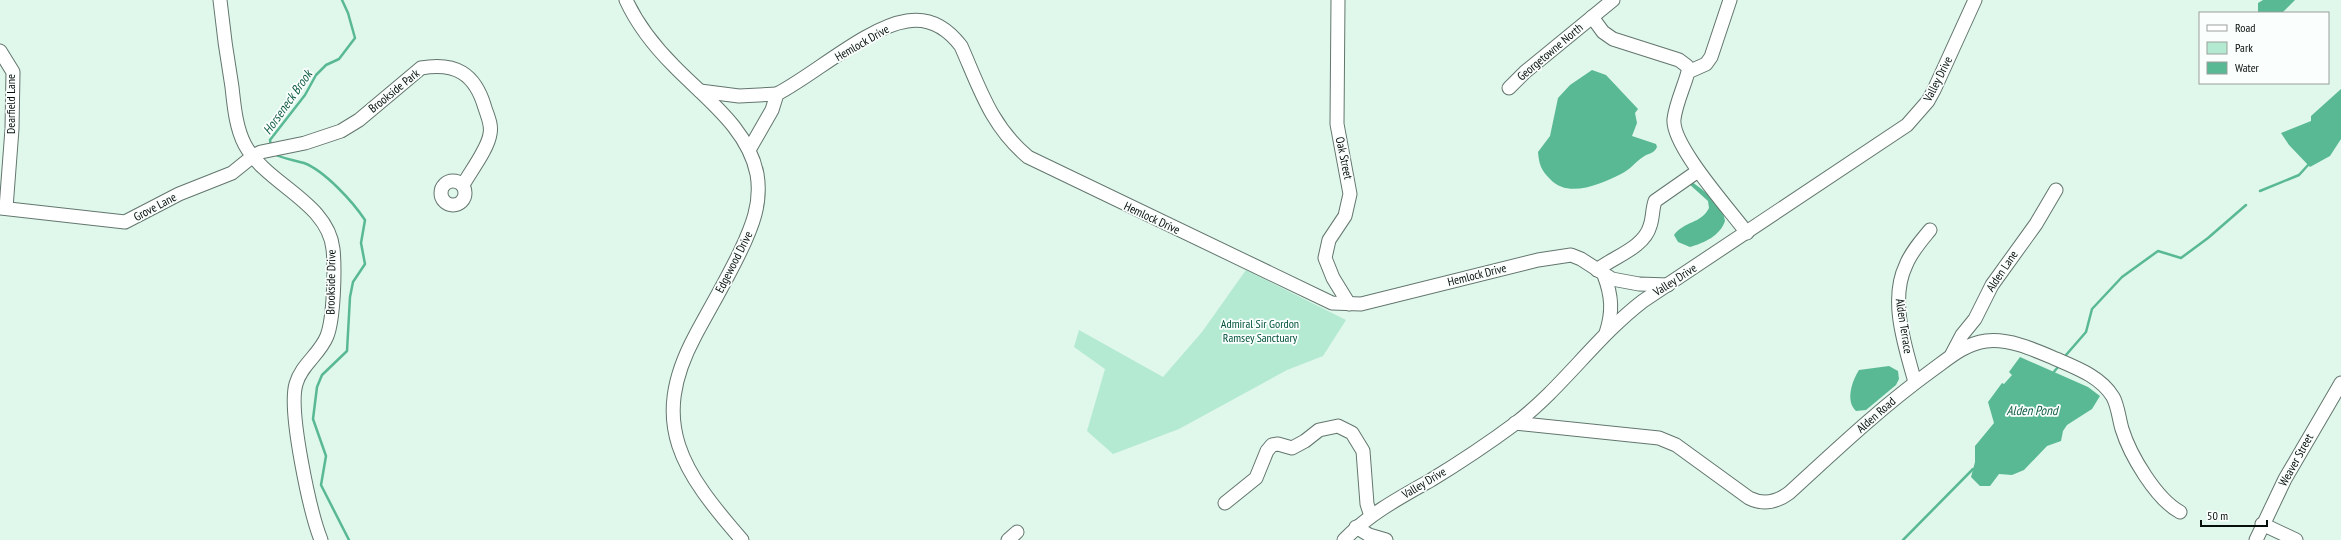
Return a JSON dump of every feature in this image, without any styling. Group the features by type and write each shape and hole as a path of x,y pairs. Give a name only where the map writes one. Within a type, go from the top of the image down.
{"street":[{"name":"Brookside Drive","path":"220,0 235,111 241,134 257,154 268,174 319,216 327,226 333,247 332,288 327,336 301,371 293,394 295,426 313,515 321,540"},
{"name":"Edgewood Drive","path":"626,0 659,50 736,129 749,150 754,164 758,188 758,203 753,221 737,258 681,366 673,394 672,407 675,437 687,465 712,504 742,540"},
{"name":"Oak Street","path":"1338,0 1337,124 1350,194 1345,216 1329,240 1325,258 1333,278 1349,304"},
{"name":"Georgetowne North","path":"1510,88 1525,72 1613,0"},
{"path":"1730,0 1711,57 1706,64 1689,71 1674,120 1676,132 1698,171 1747,233"},
{"name":"Valley Drive","path":"1344,540 1356,527 1383,507 1432,479 1515,423 1552,392 1605,334 1627,314 1907,125 1928,101 1934,90 1975,0"},
{"name":"Georgetowne North","path":"1592,17 1603,32 1613,39 1679,60 1687,66 1689,71"},
{"name":"Hemlock Drive","path":"700,91 739,96 777,94 881,29 908,20 923,20 936,24 947,30 962,46 991,114 1010,139 1028,157 1332,303 1361,304 1571,255 1581,259 1601,273 1639,284 1668,285"},
{"name":"Dearfield Lane","path":"0,51 13,72 12,129 3,208"},
{"name":"Brookside Park","path":"257,154 305,143 341,131 359,120 421,68 452,67 460,71 477,87 490,123 490,135 487,143 463,185"},
{"path":"749,150 772,110 777,94"},
{"name":"Grove Lane","path":"3,208 125,222 179,194 232,174 257,154"},
{"path":"1605,334 1610,319 1612,306 1601,273 1608,261 1638,244 1650,227 1655,201 1698,171"},
{"name":"Alden Lane","path":"1952,354 1962,335 1975,319 1992,285 2036,224 2056,190"},
{"name":"Alden Terrace","path":"1915,382 1900,316 1898,294 1905,265 1930,230"},
{"name":"Alden Road","path":"1515,423 1659,438 1676,445 1749,498 1755,501 1772,502 1779,500 1789,493 1915,382 1952,354 1970,344 1987,341 2014,343 2051,357 2096,379 2114,399 2122,430 2147,476 2170,507 2180,512"},
{"name":"Weaver Street","path":"2256,540 2262,524 2288,472 2341,383"},
{"path":"1225,503 1256,478 1267,451 1272,445 1278,444 1292,448 1305,441 1319,430 1338,426 1352,433 1362,451 1367,504 1371,516"},
{"path":"2262,524 2296,540"},
{"path":"1356,527 1369,535 1386,540"}],"green space":[{"name":"Admiral Sir Gordon Ramsey Sanctuary","path":"1246,270 1346,320 1323,356 1287,370 1179,429 1113,454 1087,431 1105,369 1074,347 1079,330 1163,377 1202,332"}],"water":[{"path":"2263,0 2295,0 2283,12 2258,12 2258,3"},
{"path":"1592,70 1606,75 1638,109 1635,113 1637,123 1632,136 1656,144 1657,147 1654,151 1613,178 1585,188 1566,188 1557,185 1544,173 1538,152 1550,136 1558,98 1570,85"},
{"path":"2341,89 2341,139 2330,156 2310,167 2289,145 2281,133 2311,121 2311,116"},
{"path":"1691,181 1717,204 1721,209 1725,221 1719,231 1711,238 1690,247 1678,242 1674,235 1678,230 1702,217 1709,208 1708,201 1688,183"},
{"name":"Alden Pond","path":"2020,357 2088,387 2100,396 2092,409 2067,425 2063,431 2061,441 2047,446 2024,470 2012,475 1999,474 1990,486 1980,486 1971,477 1975,462 1975,446 1994,423 1988,402 2002,383 2004,384 2012,375 2009,372"},
{"path":"1889,366 1898,371 1899,379 1896,385 1866,410 1856,411 1850,397 1852,385 1859,370"}],"waterway":[{"name":"Horseneck Brook","path":"271,146 270,140 305,95 316,75 326,65 339,59 355,38 348,13 342,0"},
{"name":"Horseneck Brook","path":"274,154 304,163 321,173 346,196 365,220 361,243 365,264 353,282 350,297 347,351 322,375 317,387 313,419 326,456 321,485 349,540"},
{"path":"2260,191 2299,175 2309,164"},
{"path":"2066,355 2086,332 2092,309 2122,277 2158,251 2181,258 2208,238 2246,205"},
{"path":"2053,373 2058,367"},
{"path":"1903,540 1973,469"}]}
